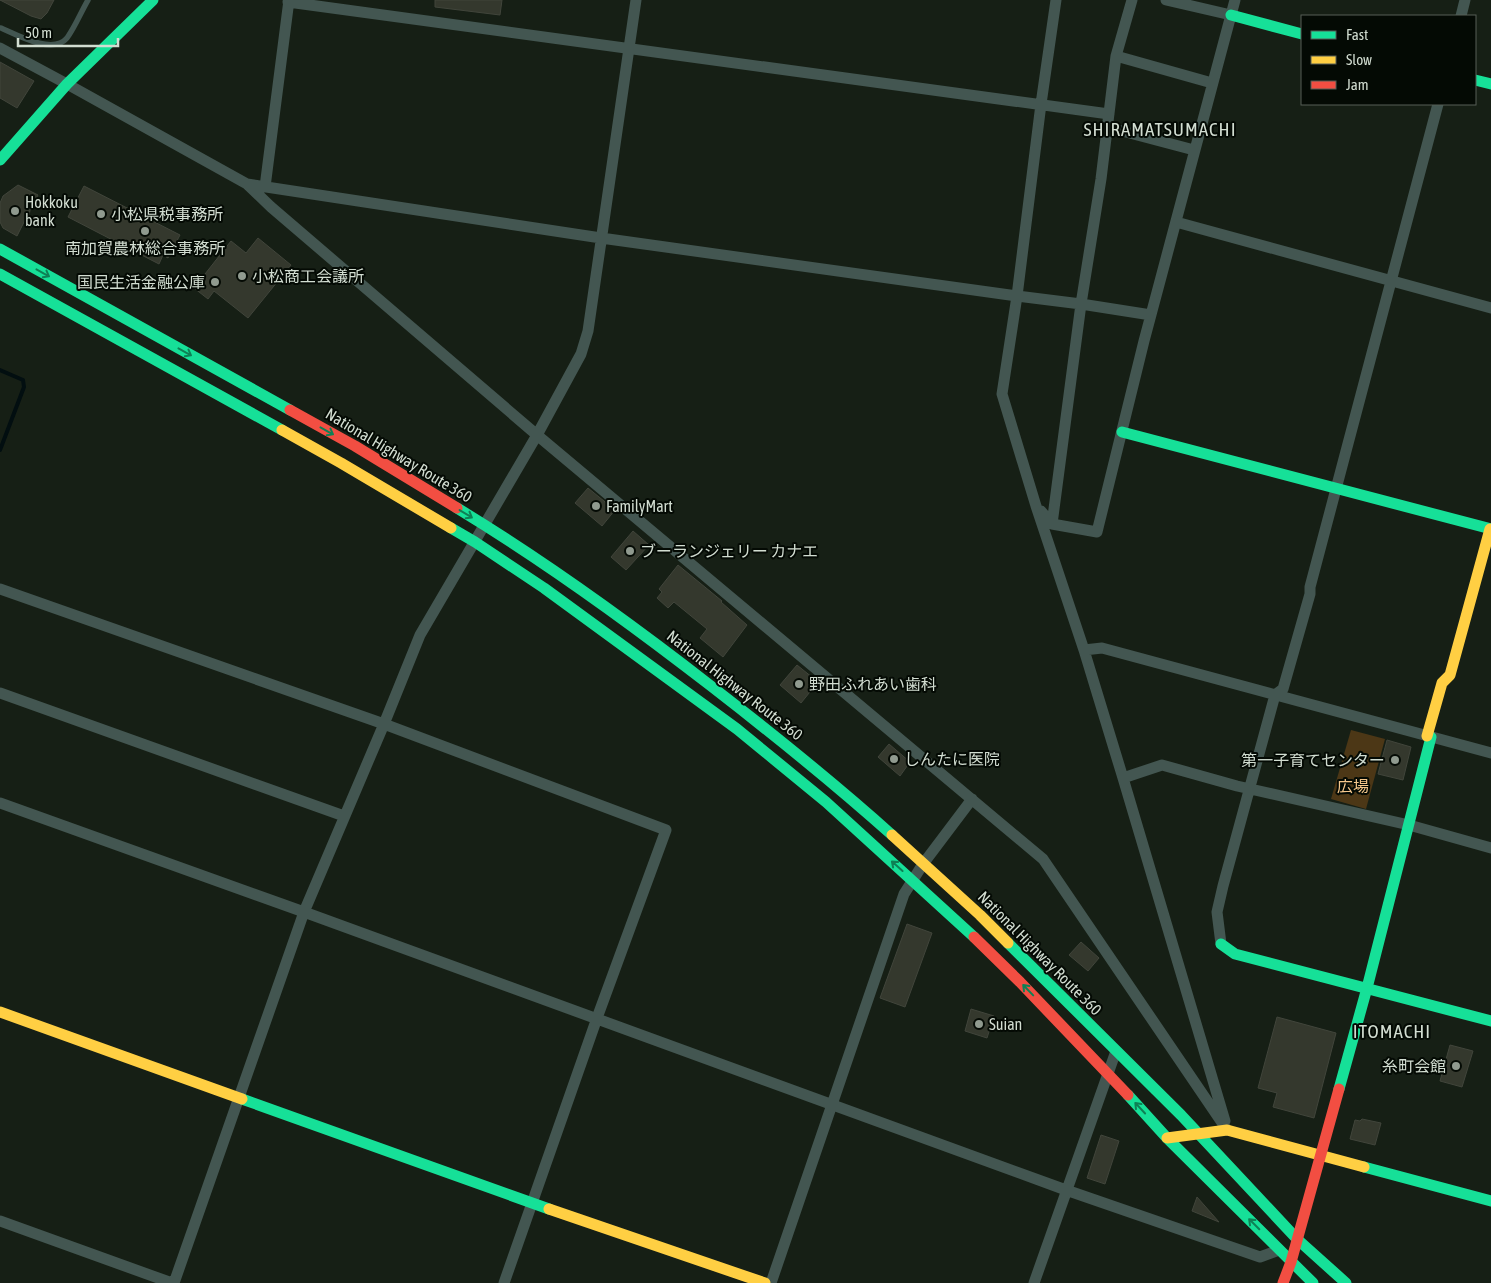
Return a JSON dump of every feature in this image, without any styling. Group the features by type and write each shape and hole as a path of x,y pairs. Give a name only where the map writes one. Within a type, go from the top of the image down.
{"main road":[{"path":"0,160 67,84 153,0"},
{"path":"1231,14 1301,34"},
{"path":"1476,80 1491,84"},
{"name":"National Highway Route 360","path":"0,249 355,446 485,525 566,579 654,642 765,728 883,827 980,915 1199,1134 1297,1239 1346,1283"},
{"name":"National Highway Route 360","path":"0,274 341,463 475,542 544,588 737,729 826,802 913,880 1020,982 1108,1073 1167,1138 1313,1283"},
{"path":"1122,432 1490,529 1450,675 1442,683 1409,825 1367,988 1291,1262 1283,1283"},
{"path":"1221,944 1235,954 1491,1021"},
{"path":"0,1012 531,1203 765,1283"},
{"path":"1167,1138 1227,1130 1491,1201"}],"street":[{"path":"0,1221 173,1283 304,912 420,635 538,435 581,354 588,330 636,0"},
{"path":"1056,0 1017,296 1002,394 1036,506 1084,650 1208,1059 1227,1130"},
{"path":"1052,524 1081,304 1101,179 1116,56 1132,0"},
{"path":"1166,0 1231,14"},
{"path":"1036,506 1052,524 1097,532 1194,150 1235,0"},
{"path":"1461,15 1465,0"},
{"path":"265,187 289,1 1109,114"},
{"path":"0,48 248,184 270,207 538,435 1044,859 1227,1130"},
{"path":"1116,56 1212,83"},
{"path":"1221,944 1217,912 1274,694 1283,689 1310,594 1310,587 1438,105"},
{"path":"1108,127 1194,150"},
{"path":"248,184 601,238 1152,315"},
{"path":"1176,222 1491,308"},
{"path":"0,588 384,724 666,830 597,1018 504,1283"},
{"path":"1084,650 1102,648 1491,753"},
{"path":"0,693 344,816"},
{"path":"1123,778 1162,766 1249,789 1409,825 1491,848"},
{"path":"771,1283 904,894 923,864 972,800"},
{"path":"0,803 597,1018 1066,1190 1260,1257 1279,1250"},
{"path":"1034,1283 1116,1051"}],"lane":[{"path":"0,29 39,44 56,44 66,39 88,0"}],"green space":[{"name":"広場","path":"1351,730 1385,739 1366,809 1331,799"}],"building":[{"path":"0,0 54,0 47,13 41,19"},
{"path":"435,0 502,0 500,15 435,7"},
{"path":"0,62 34,81 17,108 0,98"},
{"name":"Hokkoku bank","path":"18,185 38,195 29,216 17,236 3,228 0,222 0,203 3,196"},
{"path":"84,186 180,235 168,258 163,255 159,264 68,217"},
{"name":"小松商工会議所","path":"258,238 291,265 248,318 214,291 208,299 194,288 231,241 246,253"},
{"name":"FamilyMart","path":"588,488 615,510 602,526 575,503"},
{"name":"ブーランジェリー カナエ","path":"633,531 649,545 626,570 611,557"},
{"path":"678,565 722,601 747,625 723,657 700,638 707,629 674,602 668,608 657,598 662,592 659,589"},
{"name":"野田ふれあい歯科","path":"797,665 818,682 801,703 780,685"},
{"name":"第一子育てセンター","path":"1387,740 1411,747 1403,780 1378,774"},
{"name":"しんたに医院","path":"889,744 910,762 900,776 878,757"},
{"path":"907,924 932,933 905,1007 880,998"},
{"path":"1081,942 1099,958 1088,971 1069,955"},
{"name":"Suian","path":"971,1009 994,1016 987,1038 965,1031"},
{"path":"1277,1017 1336,1033 1314,1118 1273,1107 1277,1093 1258,1088"},
{"name":"糸町会館","path":"1450,1045 1473,1051 1462,1087 1440,1081"},
{"path":"1362,1119 1381,1123 1375,1145 1350,1139 1355,1120 1360,1121"},
{"path":"1101,1135 1119,1141 1105,1184 1087,1178"},
{"path":"1197,1197 1219,1222 1192,1211"}],"waterway":[{"path":"0,370 23,380 24,387 0,450"}],"traffic: fast":[{"path":"0,160 67,84 153,0"},
{"path":"1231,15 1301,34"},
{"path":"1476,80 1491,84"},
{"path":"0,249 290,410"},
{"path":"0,274 282,430"},
{"path":"1122,432 1491,529"},
{"path":"457,508 555,571 650,639 780,741 892,835"},
{"path":"451,528 544,588 737,729 826,802 974,937"},
{"path":"1339,1089 1367,988 1431,737"},
{"path":"1008,943 1181,1115 1297,1239 1346,1283"},
{"path":"1221,944 1235,954 1491,1021"},
{"path":"1128,1095 1167,1138 1313,1283"},
{"path":"242,1099 549,1209"},
{"path":"1364,1167 1491,1201"}],"traffic: slow":[{"path":"282,430 451,528"},
{"path":"1427,736 1442,683 1450,675 1490,529"},
{"path":"892,835 1008,943"},
{"path":"0,1012 242,1099"},
{"path":"1167,1138 1227,1130 1364,1167"},
{"path":"549,1209 765,1283"}],"traffic: jam":[{"path":"290,410 355,446 457,508"},
{"path":"974,937 1020,982 1128,1095"},
{"path":"1283,1283 1291,1262 1339,1089"}],"place":[{"name":"Hokkoku bank","path":"15,211"},
{"name":"小松県税事務所","path":"101,214"},
{"name":"南加賀農林総合事務所","path":"145,231"},
{"name":"小松商工会議所","path":"242,276"},
{"name":"国民生活金融公庫","path":"215,282"},
{"name":"FamilyMart","path":"596,506"},
{"name":"ブーランジェリー カナエ","path":"630,551"},
{"name":"野田ふれあい歯科","path":"799,684"},
{"name":"しんたに医院","path":"894,759"},
{"name":"第一子育てセンター","path":"1395,760"},
{"name":"Suian","path":"979,1024"},
{"name":"糸町会館","path":"1456,1066"}],"district":[{"name":"SHIRAMATSUMACHI","path":"1160,129"},
{"name":"ITOMACHI","path":"1392,1031"}]}
